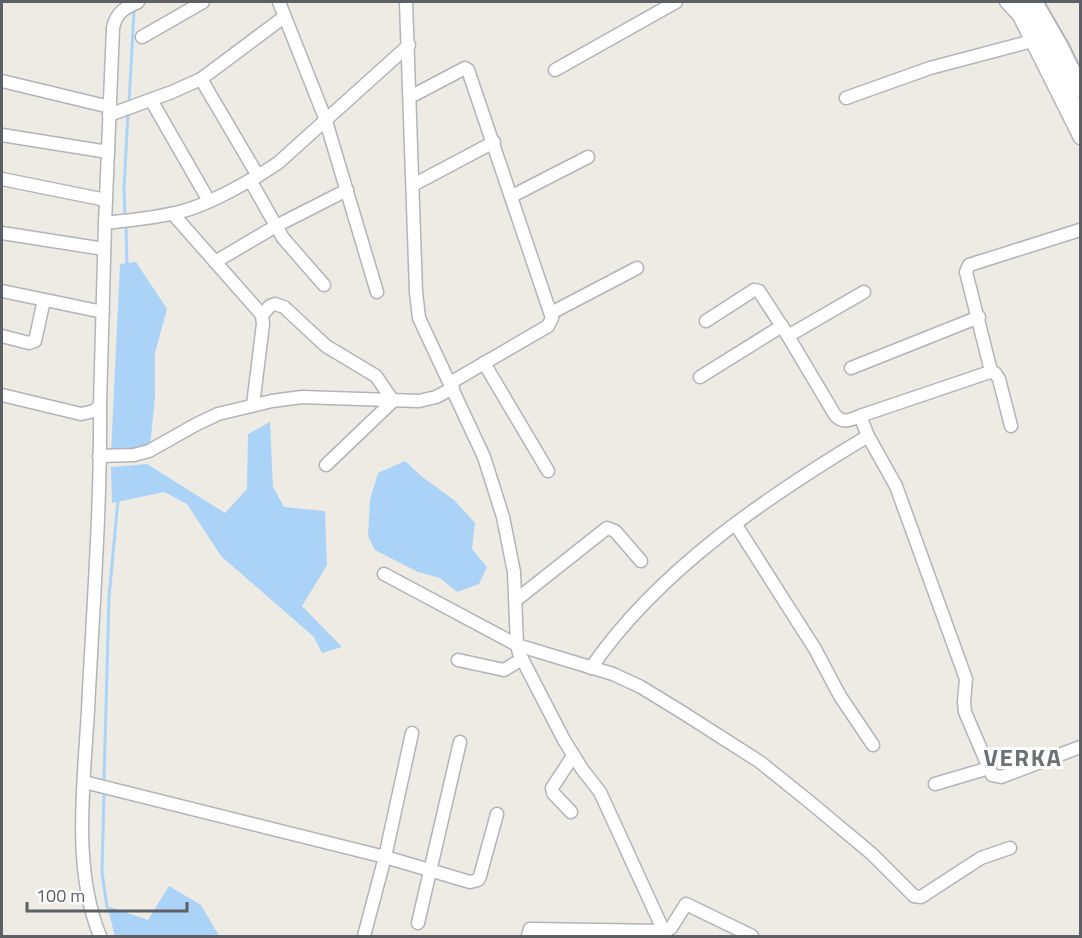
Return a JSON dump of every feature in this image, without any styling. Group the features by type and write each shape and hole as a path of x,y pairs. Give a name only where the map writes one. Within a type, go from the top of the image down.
{"main road":[{"path":"1015,2 1039,33 1080,118"},
{"path":"1034,2 1080,88"}],"street":[{"path":"100,936 90,909 82,851 99,456 109,111 115,19 120,6 138,2"},
{"path":"142,38 203,2"},
{"path":"279,2 326,118 377,292"},
{"path":"406,2 417,305 423,327 452,386 494,484 510,549 516,600 517,645 522,659 573,756 600,792 664,934"},
{"path":"555,70 676,2"},
{"path":"1006,2 1018,16 1032,41 1080,138"},
{"path":"2,81 109,111 151,100 201,79 284,17"},
{"path":"846,98 930,68 1032,41"},
{"path":"105,223 173,214 208,201 254,178 278,163 409,45"},
{"path":"99,456 149,452 195,424 218,414 253,405 302,397 393,401 427,400 452,386 484,363 548,326 552,318 551,313 468,70 465,68 410,97"},
{"path":"201,79 254,178 276,226 289,246 324,285"},
{"path":"151,100 208,201"},
{"path":"2,135 108,152"},
{"path":"413,185 494,142"},
{"path":"512,196 588,157"},
{"path":"2,179 106,200"},
{"path":"215,261 276,226 347,190"},
{"path":"173,214 262,315 263,324 253,405"},
{"path":"990,372 979,317 966,272 969,265 1080,230"},
{"path":"2,232 104,249"},
{"path":"551,313 637,268"},
{"path":"706,321 756,290 785,331 835,415 842,421 990,372 995,373 999,379 1011,426"},
{"path":"2,291 103,312"},
{"path":"700,377 864,292"},
{"path":"2,336 29,343 35,340 44,300"},
{"path":"262,315 275,304 284,307 326,346 376,376 393,401"},
{"path":"851,368 979,317"},
{"path":"484,363 548,471"},
{"path":"2,395 81,414 94,411 100,405"},
{"path":"326,465 393,401"},
{"path":"860,416 868,436 896,486 966,679 964,706 992,775 1001,777 1080,747"},
{"path":"591,668 625,623 672,577 736,525 796,481 868,436"},
{"path":"736,525 815,649 840,696 873,745"},
{"path":"516,600 607,528 615,531 641,561"},
{"path":"384,574 517,645 613,674 641,687 760,762 872,854 914,896 921,897 981,858 1010,848"},
{"path":"458,660 504,670 522,659"},
{"path":"364,936 386,857 412,733"},
{"path":"418,923 460,742"},
{"path":"571,812 553,793 552,788 573,756"},
{"path":"935,784 989,768"},
{"path":"84,782 386,857 470,882 478,880 496,814"},
{"path":"528,936 530,929 584,933 664,934 671,928 686,904 752,936"}],"water":[{"path":"136,262 167,309 155,353 155,398 150,446 111,453 120,264"},
{"path":"270,422 273,487 284,507 325,511 327,565 302,606 342,647 322,653 314,637 221,556 187,504 164,492 112,503 111,467 147,464 225,513 247,489 248,434"},
{"path":"405,461 454,500 475,523 472,549 487,567 479,584 457,592 440,578 418,572 375,550 368,536 370,500 378,473"},
{"path":"169,886 201,905 219,936 115,936 107,906 148,920"}],"waterway":[{"path":"129,103 134,11"},
{"path":"125,216 128,113"},
{"path":"126,226 127,267"},
{"path":"104,780 109,597 118,500"},
{"path":"104,793 102,872 107,907"}],"district":[{"name":"VERKA","path":"1023,758"}]}
